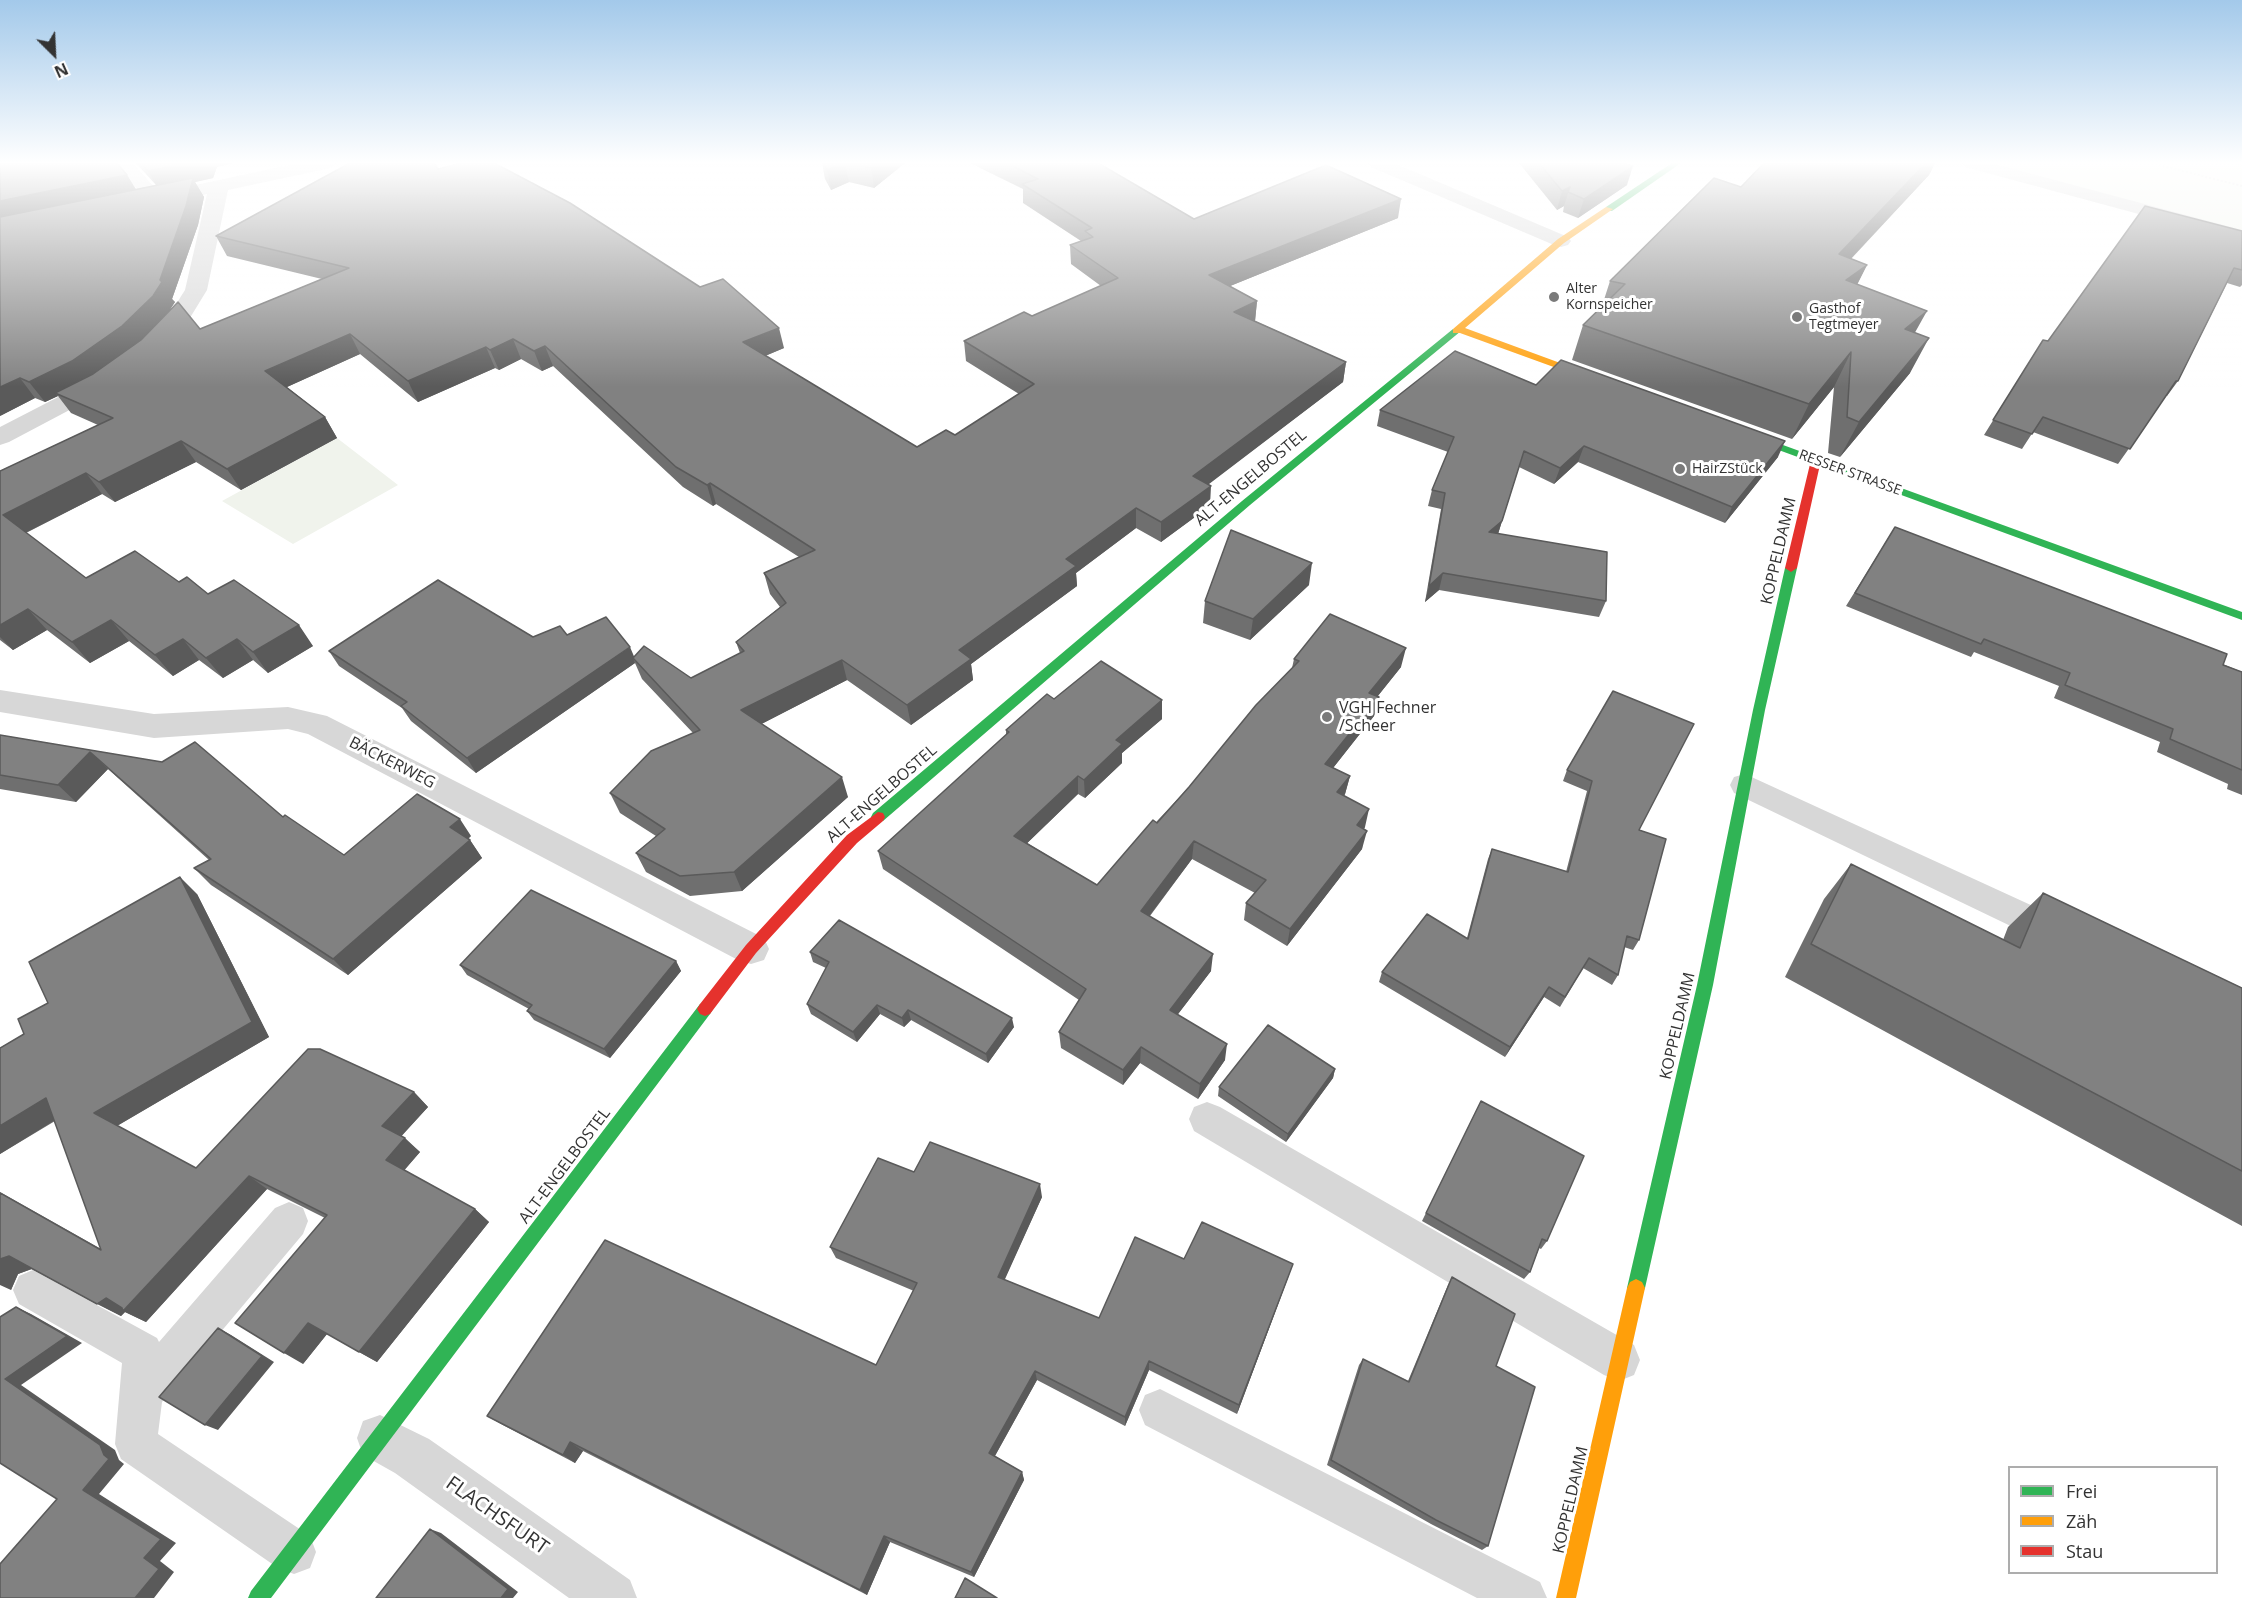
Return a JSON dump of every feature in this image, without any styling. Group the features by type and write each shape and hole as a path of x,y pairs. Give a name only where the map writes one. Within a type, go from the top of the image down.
{"street":[{"path":"0,437 97,388 131,363 177,321 196,290 207,238"},
{"path":"1553,238 1561,241"},
{"name":"ALT-ENGELBOSTEL","path":"258,1598 751,949 852,839 1246,503 1459,329 1566,238"},
{"path":"1459,329 1616,387"},
{"name":"RESSER STRASSE","path":"1727,428 2242,616"},
{"name":"KOPPELDAMM","path":"1566,1598 1705,985 1759,710 1816,460"},
{"name":"BÄCKERWEG","path":"0,701 154,726 288,718 316,724 751,949"},
{"name":"FLACHSFURT","path":"380,1438 412,1456 612,1598"}],"lane":[{"path":"1745,785 2080,943"},
{"path":"1207,1119 1619,1360"},
{"path":"142,1393 289,1221"},
{"path":"33,1290 143,1352 142,1393 136,1444 294,1552"},
{"path":"1160,1410 1524,1598"}],"shaded area":[{"path":"337,438 398,485 293,544 222,501"}],"building":[{"path":"0,238 175,238 160,280 162,282 153,296 122,326 72,361 29,382 20,378 0,387"},
{"path":"223,238 624,238 700,287 723,279 779,328 743,342 917,447 946,430 955,435 1034,384 964,341 1024,312 1032,316 1118,278 1070,245 1091,238 1304,238 1209,275 1257,301 1234,312 1346,362 1193,476 1211,486 1161,522 1136,508 1066,559 1076,566 959,650 971,659 907,705 842,660 741,710 842,777 734,872 680,876 636,853 665,829 610,793 651,751 700,730 633,658 644,646 691,678 744,651 736,642 786,603 764,573 815,550 710,483 707,485 676,467 545,346 534,351 513,339 490,350 486,347 408,381 350,334 265,371 325,417 227,469 181,441 99,482 86,473 3,515 86,578 135,551 179,582 187,577 208,594 234,580 299,625 253,652 237,639 206,658 183,639 155,655 111,620 72,642 28,609 0,625 0,471 113,418 55,393 93,374 141,340 178,302 200,329 349,268"},
{"path":"1654,238 1855,238 1839,254 1867,265 1846,280 1927,311 1905,329 1929,338 1859,422 1847,417 1851,352 1809,404 1583,325 1625,284 1610,281"},
{"path":"2122,238 2242,238 2242,270 2234,268 2178,381 2130,449 2043,417 2032,434 1993,420 2043,340 2048,341"},
{"path":"1455,351 1536,385 1561,360 1785,441 1732,507 1584,446 1560,468 1524,451 1502,521 1489,532 1607,552 1606,601 1443,573 1429,586 1445,493 1432,490 1454,437 1380,410"},
{"path":"1895,527 2227,654 2223,665 2242,672 2242,770 2170,739 2173,729 2065,685 2070,673 1984,639 1981,644 1855,593"},
{"path":"1231,530 1312,563 1253,619 1205,601"},
{"path":"438,580 533,637 560,626 567,635 606,617 630,647 467,758 401,706 407,702 329,651"},
{"path":"1330,614 1406,648 1369,693 1379,697 1325,764 1350,776 1337,792 1369,809 1357,825 1367,831 1290,929 1246,903 1266,880 1194,841 1141,911 1213,954 1170,1010 1227,1044 1200,1084 1141,1047 1123,1070 1059,1032 1086,989 878,851 1009,732 1006,730 1047,694 1054,699 1101,661 1162,700 1116,740 1122,744 1084,780 1078,776 1014,836 1097,885 1153,820 1157,823 1256,705 1299,661 1294,659"},
{"path":"1613,691 1694,724 1639,830 1666,839 1639,940 1627,936 1618,975 1589,958 1565,997 1549,987 1510,1047 1382,972 1427,914 1468,939 1492,849 1568,872 1592,781 1567,770"},
{"path":"0,735 162,762 195,742 283,817 285,815 344,855 417,794 460,819 450,827 470,840 333,959 194,868 211,859 90,752 58,785 0,775"},
{"path":"1851,864 2020,948 2043,893 2242,988 2242,1171 1811,944"},
{"path":"180,877 252,1022 94,1113 196,1168 308,1049 320,1049 414,1092 382,1126 405,1138 386,1160 475,1209 359,1352 308,1323 284,1353 235,1323 327,1215 249,1176 123,1311 106,1298 97,1304 9,1256 0,1259 0,1193 101,1250 46,1098 0,1126 0,1048 24,1034 18,1019 48,1003 29,962"},
{"path":"531,890 676,961 604,1049 527,1011 532,1005 460,965"},
{"path":"839,920 1012,1018 986,1054 908,1010 902,1018 877,1005 853,1032 807,1004 829,962 810,952"},
{"path":"1268,1025 1335,1069 1288,1134 1219,1087"},
{"path":"1481,1101 1584,1156 1547,1241 1542,1239 1530,1272 1426,1213"},
{"path":"930,1142 1040,1184 998,1277 1099,1318 1135,1237 1184,1259 1202,1222 1293,1264 1239,1405 1149,1361 1125,1417 1035,1371 989,1453 1022,1472 971,1572 884,1536 860,1590 570,1442 563,1455 487,1416 605,1240 876,1365 917,1283 830,1247 878,1158 914,1172"},
{"path":"1452,1277 1515,1314 1496,1366 1535,1387 1488,1546 1436,1520 1331,1460 1363,1359 1409,1382"},
{"path":"16,1307 67,1336 5,1379 100,1445 104,1455 109,1459 83,1490 161,1539 144,1558 159,1569 135,1598 0,1598 0,1564 57,1499 0,1463 0,1317"},
{"path":"218,1328 262,1356 205,1425 159,1397"},
{"path":"430,1529 508,1589 501,1598 376,1598"},
{"path":"965,1578 997,1598 955,1598"}],"traffic: fast":[{"path":"878,817 1246,503 1456,331"},
{"path":"1739,432 2242,616"},
{"path":"1636,1288 1705,985 1759,710 1791,568"},
{"path":"258,1598 705,1009"}],"traffic: slow":[{"path":"1456,331 1566,238"},
{"path":"1459,329 1598,380"},
{"path":"1566,1598 1636,1288"}],"traffic: jam":[{"path":"1791,568 1816,460"},
{"path":"705,1009 751,949 852,839 878,817"}],"place":[{"name":"Alter Kornspeicher","path":"1554,297"},
{"name":"Gasthof Tegtmeyer","path":"1797,317"},
{"name":"HairZStück","path":"1680,469"},
{"name":"VGH Fechner /Scheer","path":"1327,717"}]}
